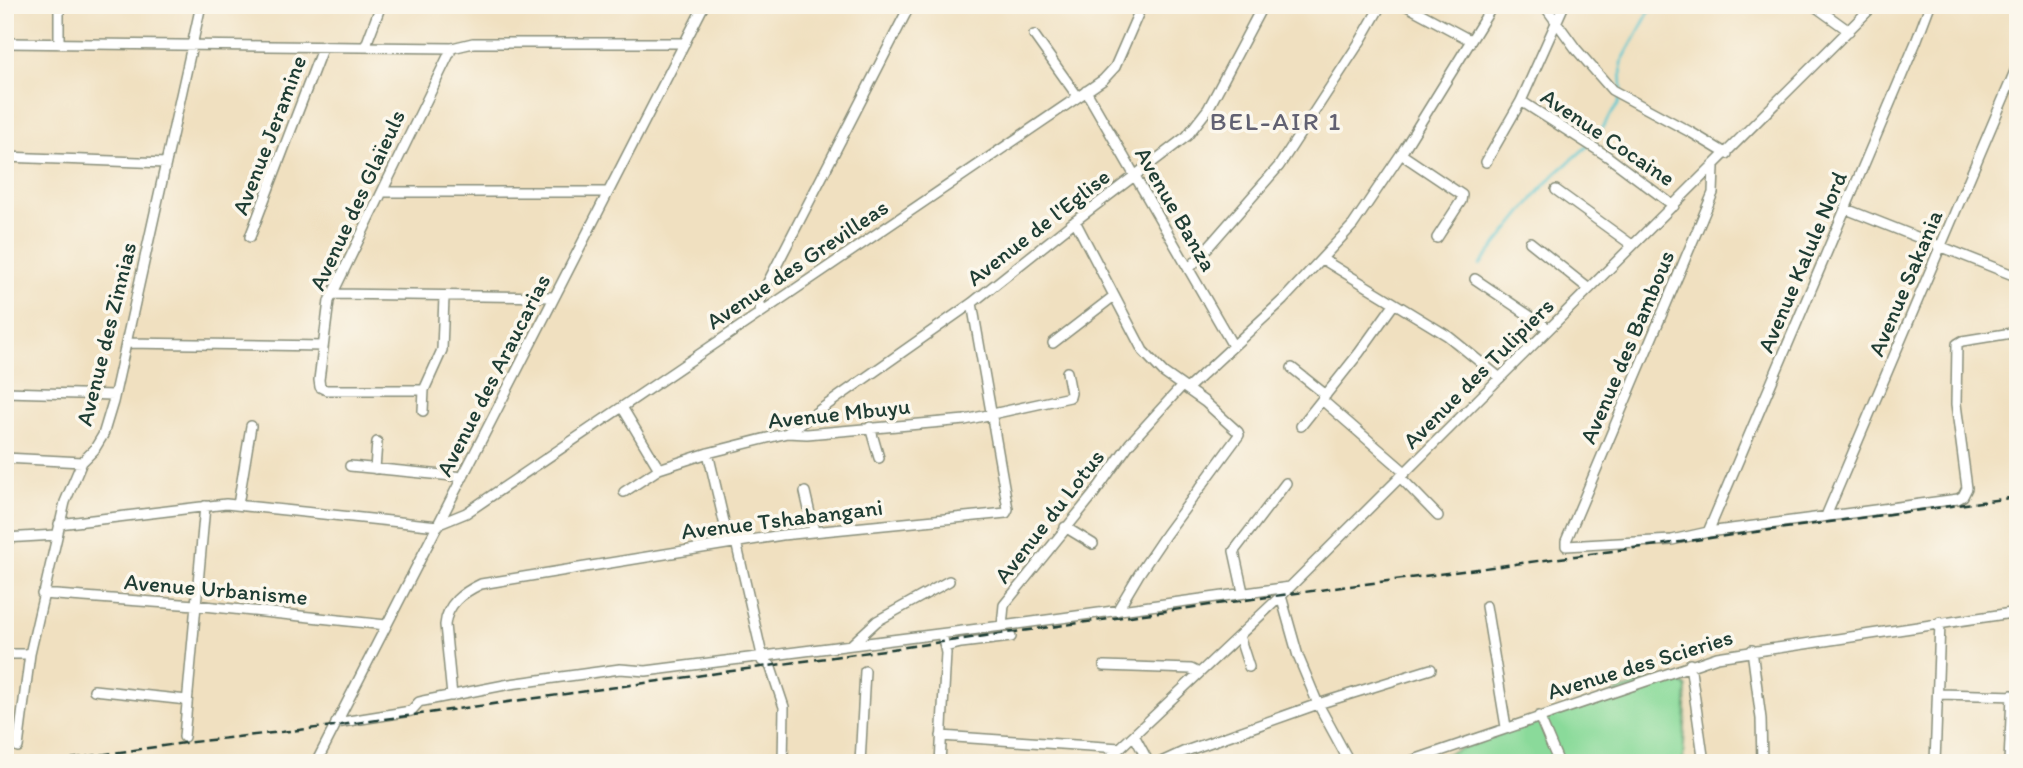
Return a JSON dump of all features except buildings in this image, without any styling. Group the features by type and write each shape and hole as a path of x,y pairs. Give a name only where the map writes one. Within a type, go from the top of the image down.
{"street":[{"path":"59,5 59,44"},
{"name":"Avenue des Zinnias","path":"18,747 30,654 56,535 65,502 82,462 94,450 103,435 126,344 201,5"},
{"path":"366,45 381,5"},
{"name":"Avenue des Araucarias","path":"316,763 704,5"},
{"path":"759,313 765,288 910,5"},
{"name":"Avenue des Grevilleas","path":"439,525 466,513 1108,77 1142,5"},
{"name":"Avenue de l'Eglise","path":"787,433 972,303 1187,136 1198,125 1263,5"},
{"path":"1189,269 1279,166 1381,5"},
{"name":"Avenue du Lotus","path":"1002,626 1004,605 1093,495 1130,443 1184,388 1283,300 1353,225 1401,154 1493,5"},
{"path":"1544,5 1593,71 1623,97 1692,133 1727,155"},
{"path":"1486,162 1521,101 1564,5"},
{"path":"1813,5 1849,31"},
{"name":"Avenue des Tulipiers","path":"1104,763 1281,596 1727,155 1874,5"},
{"name":"Avenue Kalule Nord","path":"1708,532 1930,5"},
{"path":"1407,6 1471,40"},
{"name":"Avenue Banza","path":"1034,35 1082,94 1135,176 1233,346"},
{"path":"5,43 452,47 472,43 685,43"},
{"name":"Avenue Jeramine","path":"250,237 323,46"},
{"name":"Avenue des Glaïeuls","path":"424,390 323,389 319,383 332,294 452,47"},
{"name":"Avenue Sakania","path":"1826,516 2018,64"},
{"name":"Avenue Cocaine","path":"1521,101 1590,145 1674,206"},
{"path":"1401,154 1462,195 1461,201 1437,238"},
{"path":"5,157 166,163"},
{"name":"Avenue des Bambous","path":"1708,532 1672,540 1566,547 1566,541 1713,192 1714,167"},
{"path":"1556,190 1632,246"},
{"path":"382,192 608,192"},
{"path":"1846,209 2018,277"},
{"path":"1075,221 1143,351 1164,373 1205,402 1239,435 1159,544 1117,611"},
{"path":"1530,242 1589,289"},
{"path":"1322,259 1453,339 1500,378"},
{"path":"1475,279 1549,329"},
{"path":"332,294 554,297"},
{"path":"1053,343 1114,296"},
{"path":"423,411 424,390 442,350 444,297"},
{"name":"Avenue Tshabangani","path":"452,696 446,620 450,608 467,591 495,580 814,531 1006,513 1008,509 993,416 972,303"},
{"path":"1301,426 1394,304"},
{"path":"1708,532 1958,499 1964,496 1967,488 1956,404 1957,344 2018,332"},
{"path":"126,344 323,346"},
{"path":"1292,368 1403,475 1438,516"},
{"name":"Avenue Mbuyu","path":"624,492 659,468 787,433 807,434 965,420 1070,397 1068,372"},
{"path":"5,392 114,394"},
{"path":"622,407 659,468"},
{"path":"238,505 251,426"},
{"path":"870,427 879,458"},
{"path":"375,469 377,442"},
{"path":"708,453 762,661 770,665 784,707 783,763"},
{"path":"5,458 82,462"},
{"path":"350,466 463,477"},
{"path":"1242,592 1234,551 1286,483"},
{"path":"804,492 814,531"},
{"path":"59,524 205,506 238,505 439,525"},
{"path":"184,737 205,506"},
{"path":"1065,527 1093,544"},
{"path":"5,538 56,535"},
{"path":"851,645 877,621 949,581"},
{"path":"336,723 411,711 419,702 510,684 620,669 646,671 1290,587"},
{"name":"Avenue Urbanisme","path":"42,594 195,605 386,625"},
{"path":"1281,596 1298,656 1318,704 1350,763"},
{"path":"1486,606 1506,727"},
{"name":"Avenue des Scieries","path":"1405,763 1690,664 1752,650 2018,612"},
{"path":"1935,763 1940,622"},
{"path":"940,763 945,647 942,634"},
{"path":"1239,636 1249,667"},
{"path":"945,647 1011,637"},
{"path":"1752,650 1761,719 1762,763"},
{"path":"5,654 30,654"},
{"path":"1690,664 1704,763"},
{"path":"1104,666 1191,670 1199,673"},
{"path":"1159,763 1318,704 1431,669"},
{"path":"860,763 865,671"},
{"path":"94,690 187,700"},
{"path":"1939,694 2015,696 2009,763"},
{"path":"1539,716 1559,763"},
{"path":"1134,735 1149,763"},
{"path":"941,736 1120,748"}],"green space":[{"path":"1679,680 1687,688 1683,763 1421,763 1648,681"}],"waterway":[{"path":"1480,265 1554,175 1590,144 1618,105 1622,88 1621,63 1653,5"}],"railway":[{"path":"42,763 334,726 2018,497"}],"district":[{"name":"BEL-AIR 1","path":"1276,121"}]}
